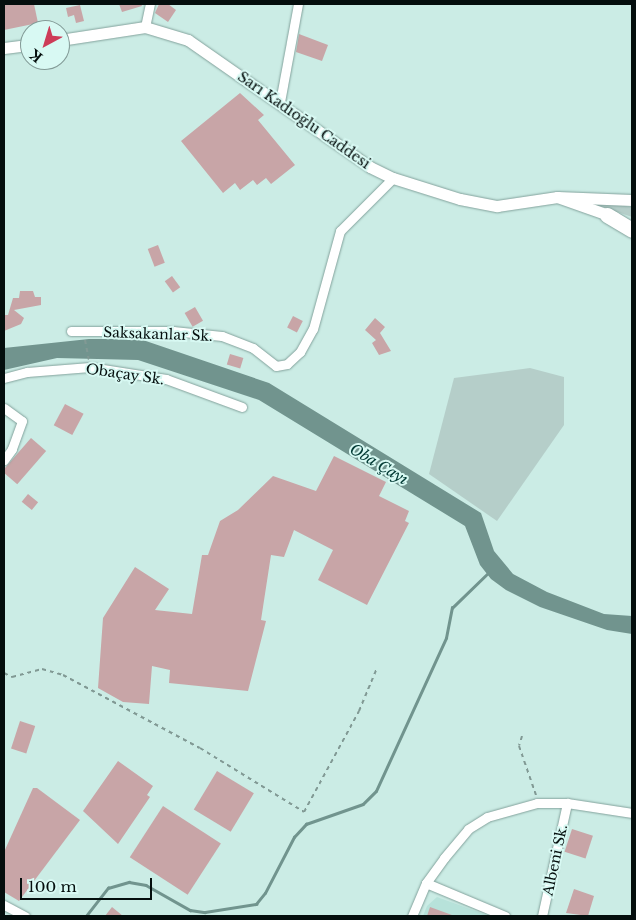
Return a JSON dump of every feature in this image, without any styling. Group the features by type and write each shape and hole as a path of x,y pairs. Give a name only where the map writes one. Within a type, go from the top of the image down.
{"highway":[{"path":"607,215 632,230"}],"street":[{"path":"70,38 145,27 150,4"},
{"path":"280,102 298,4"},
{"name":"Sarı Kadıoğlu Caddesi","path":"145,27 188,40 280,102 370,167 393,178 460,200 498,206 530,204 557,197 632,200"},
{"path":"4,48 20,46"},
{"name":"Saksakanlar Sk.","path":"71,331 173,331 222,336 253,348 276,366 287,364 300,352 313,329 340,230 393,178"},
{"path":"557,197 632,223"},
{"name":"Obaçay Sk.","path":"4,378 27,372 90,367 166,379 242,407"},
{"path":"4,408 22,422 12,450 4,460"},
{"name":"Albeni Sk.","path":"412,916 426,883 468,829 487,817 537,803 567,803 632,813"},
{"name":"Albeni Sk.","path":"542,916 567,803"},
{"path":"426,883 505,916"},
{"path":"4,906 24,916"}],"path":[{"path":"84,331 90,367"},
{"path":"4,674 12,677 42,668 63,675 200,748 304,812 359,711 377,668"},
{"path":"522,736 519,746 536,788 537,803"}],"shaded area":[{"path":"583,200 632,207 632,217"},
{"path":"530,368 564,377 564,425 497,521 429,474 454,378"},
{"path":"437,897 489,916 423,916 427,906"}],"water":[{"name":"Oba Çayı","path":"89,339 140,339 269,383 481,513 494,551 513,574 547,592 604,614 632,616 632,634 607,630 540,607 506,590 491,579 480,565 465,526 259,400 138,360 57,358 4,370 4,348"}],"building":[{"path":"4,4 34,4 37,20 20,20 20,27 4,30"},
{"path":"119,4 141,4 142,6 122,12"},
{"path":"159,4 168,4 176,10 168,22 155,13"},
{"path":"80,5 84,21 76,23 74,15 68,17 66,8"},
{"path":"299,34 328,45 322,61 296,52"},
{"path":"240,93 264,115 258,120 295,165 271,184 266,178 257,185 253,180 240,190 235,183 223,193 181,141"},
{"path":"158,245 165,263 155,267 148,249"},
{"path":"172,276 180,287 173,293 165,281"},
{"path":"20,291 33,291 35,297 41,297 41,305 14,310 24,318 21,324 4,331 4,315 8,315 13,298 19,298"},
{"path":"195,307 203,321 193,327 185,313"},
{"path":"293,316 303,321 297,333 287,328"},
{"path":"375,318 385,327 380,333 391,351 379,355 372,343 376,340 365,330"},
{"path":"230,354 243,358 240,369 227,365"},
{"path":"65,404 84,414 72,435 54,425"},
{"path":"31,438 46,451 17,484 4,473 4,469"},
{"path":"334,456 386,482 379,496 409,511 405,521 409,523 367,605 318,580 333,550 294,530 284,557 271,555 261,620 266,621 248,691 169,683 170,670 152,666 149,704 123,702 98,688 103,618 135,567 169,589 155,610 192,614 202,555 208,555 220,521 238,510 273,476 316,491"},
{"path":"28,494 38,502 32,510 22,502"},
{"path":"20,721 35,726 26,754 11,749"},
{"path":"118,761 153,786 147,795 150,797 118,844 83,811"},
{"path":"217,771 254,793 231,832 194,810"},
{"path":"33,788 37,788 80,820 19,901 4,892 4,852"},
{"path":"163,806 221,844 188,895 130,857"},
{"path":"572,829 593,836 586,859 565,852"},
{"path":"574,889 594,896 588,916 566,913"},
{"path":"112,907 123,916 105,916"},
{"path":"430,907 452,915 452,916 427,916"}],"waterway":[{"path":"86,916 108,888 129,882 146,885 190,910 205,912 256,904 265,893 294,837 306,824 363,804 376,791 446,638 452,608 488,573"}]}
